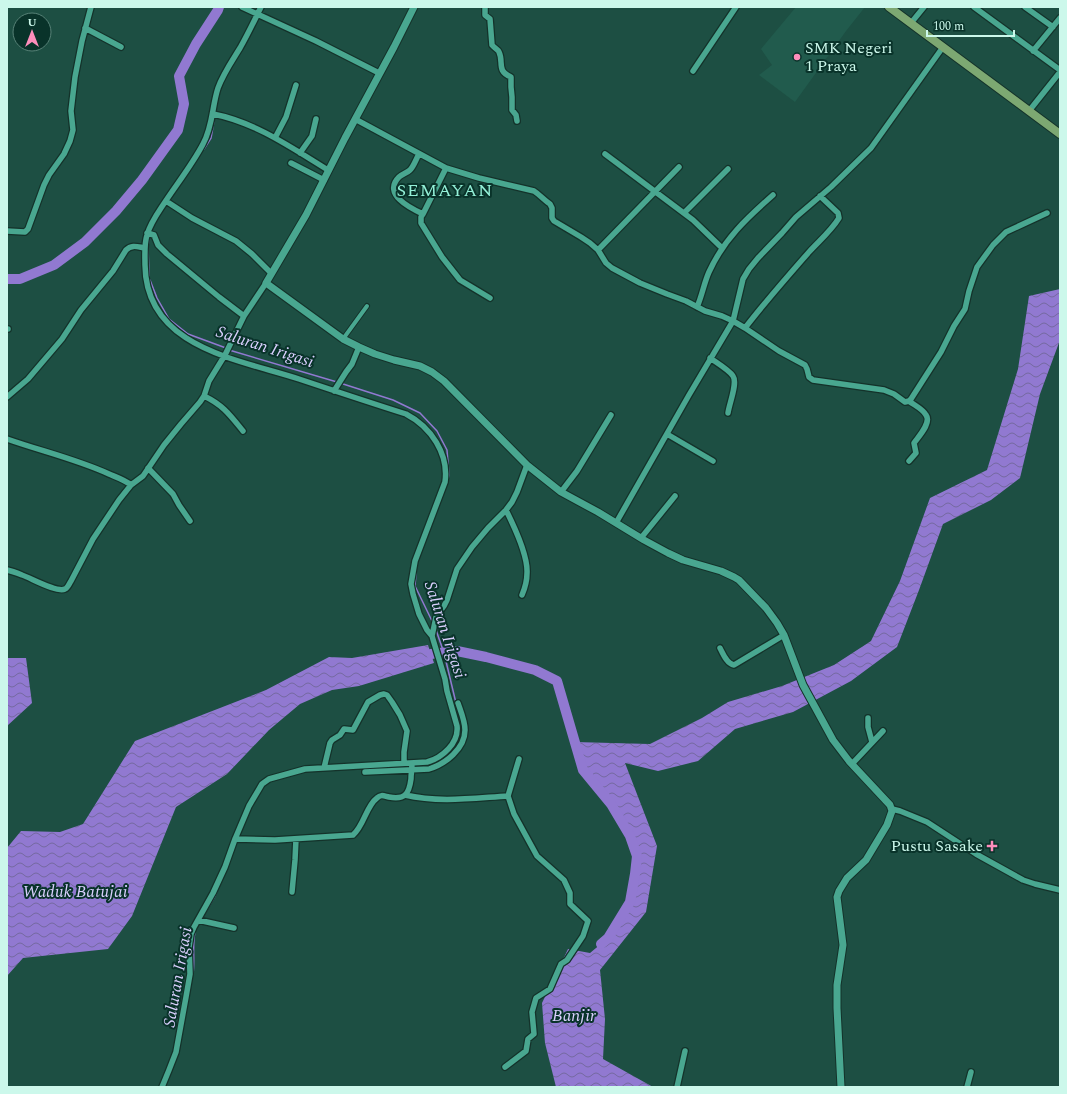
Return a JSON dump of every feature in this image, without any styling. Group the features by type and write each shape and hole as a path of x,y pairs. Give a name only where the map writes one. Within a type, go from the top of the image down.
{"main road":[{"path":"889,7 1060,134"}],"street":[{"path":"7,232 25,232 28,229 49,174 64,154 70,141 73,130 71,112 75,77 91,7"},
{"path":"242,7 316,41 379,73"},
{"path":"261,7 218,88 215,114 204,142 166,202 150,234 145,248 145,270 148,289 154,304 165,320 177,332 191,342 224,355 392,409 411,417 423,426 435,441 442,452 445,469 445,482 415,561 411,584 419,614 432,637 445,679 447,691 459,716"},
{"path":"7,570 60,590 64,589 71,581 93,539 119,500 131,485 143,476 164,445 204,396 209,381 244,316 266,283 306,215 328,170 414,7"},
{"path":"485,7 485,15 490,19 492,45 499,52 503,71 511,78 512,110 516,115 517,121"},
{"path":"693,71 736,7"},
{"path":"910,23 924,7"},
{"path":"974,7 1060,71 1029,111"},
{"path":"1025,7 1053,27"},
{"path":"1033,51 1060,18"},
{"path":"85,28 121,47"},
{"path":"616,523 710,358 733,321 743,279 749,268 796,217 831,187 871,148 943,47"},
{"path":"275,138 286,116 296,85"},
{"path":"215,114 242,122 275,138 328,170"},
{"path":"300,153 312,136 316,119"},
{"path":"355,119 446,168 479,178 534,191 550,204 554,222 590,243 598,250 609,266 631,278 667,294 686,300 705,311 733,321 779,351 805,365 809,377 813,380 884,390 894,394 904,401 909,401 926,414 928,418 925,428 914,443 916,453 909,461"},
{"path":"419,154 411,169 400,176 396,181 394,191 397,197 407,206 423,214"},
{"path":"605,154 684,213 722,248"},
{"path":"291,163 324,180"},
{"path":"598,250 679,167"},
{"path":"446,168 423,214 421,221 422,226 456,276 490,298"},
{"path":"684,213 728,170"},
{"path":"697,307 707,276 722,248 736,230 773,195"},
{"path":"745,328 766,301 834,226 839,218 838,213 820,196"},
{"path":"166,202 192,218 236,240 271,273"},
{"path":"909,401 941,352 956,321 964,312 977,267 992,244 1006,232 1047,213"},
{"path":"150,234 167,254 244,316"},
{"path":"7,397 28,379 62,339 81,310 113,271 126,250 131,246 145,248"},
{"path":"266,283 343,339 359,347 394,360 420,366 432,372 444,381 527,465 561,492 668,553 683,560 734,576 766,608 778,623 803,685 833,740 852,764 890,804 892,809 887,825 866,860 847,878 837,896 843,945 837,985 841,1087"},
{"path":"343,339 367,306"},
{"path":"334,391 352,364 359,347"},
{"path":"710,358 730,372 734,378 735,384 728,413"},
{"path":"204,396 220,405 243,430"},
{"path":"561,492 611,415"},
{"path":"667,434 713,461"},
{"path":"7,439 48,451 98,469 131,485"},
{"path":"432,637 436,617 447,600 454,576 460,563 488,528 512,502 527,465"},
{"path":"148,468 173,494 179,506 190,520"},
{"path":"641,538 675,496"},
{"path":"506,510 519,539 526,562 528,575 522,595"},
{"path":"720,648 728,662 731,665 734,665 784,636"},
{"path":"324,768 332,740 340,735 344,729 353,730 368,702 380,694 387,695 400,715 407,731 404,763"},
{"path":"365,772 412,767 441,756 449,748 457,736 459,716 458,703"},
{"path":"868,718 868,728 872,742"},
{"path":"852,764 883,731"},
{"path":"505,1067 526,1051 528,1039 534,1034 532,1012 536,998 550,989 561,964 567,960 582,936 588,921 570,904 570,893 564,880 537,856 514,814 508,796 519,759"},
{"path":"162,1087 176,1052 189,979 189,947 192,931 200,920 213,893 237,839 249,806 258,791 266,782 274,777 305,769 404,763 412,767"},
{"path":"237,839 296,839 353,835 357,831 371,804 376,798 382,796 398,798 408,792 412,767"},
{"path":"405,795 435,800 508,796"},
{"path":"892,809 927,822 977,855 1023,880 1060,890"},
{"path":"292,892 296,839"},
{"path":"200,920 234,928"},
{"path":"677,1087 685,1051"},
{"path":"967,1087 971,1072"}],"shaded area":[{"name":"SMK Negeri 1 Praya","path":"796,7 865,7 795,102 759,75 772,65 761,49"}],"water":[{"name":"Banjir","path":"1060,289 1060,340 1040,394 1020,478 991,500 943,524 897,647 851,681 793,712 735,729 698,761 658,771 625,763 657,846 646,912 600,970 605,1019 603,1059 653,1087 556,1087 545,1043 542,1003 568,949 590,953 608,938 630,902 637,856 630,836 611,804 583,770 574,742 650,744 702,718 728,702 782,686 834,665 871,641 900,581 930,498 987,470 1018,369 1029,296"},
{"name":"Waduk Batujai","path":"428,645 434,663 359,686 332,690 300,704 269,730 227,774 176,807 132,916 108,949 23,958 7,976 7,848 21,831 60,832 83,824 135,741 266,690 329,657 352,658"},
{"path":"7,658 26,658 32,703 7,726"}],"waterway":[{"path":"7,279 20,279 54,265 85,242 116,211 142,180 178,130 184,104 179,76 196,44 219,7"},
{"name":"Saluran Irigasi","path":"204,149 211,138 214,121"},
{"name":"Saluran Irigasi","path":"149,238 149,276"},
{"name":"Saluran Irigasi","path":"150,280 157,298 169,319 188,334 226,348"},
{"name":"Saluran Irigasi","path":"229,350 337,382"},
{"name":"Saluran Irigasi","path":"340,383 393,400 420,413 437,431 447,450 448,479"},
{"name":"Saluran Irigasi","path":"416,573 415,586 433,623"},
{"name":"Saluran Irigasi","path":"436,630 444,653 456,703"},
{"path":"431,654 457,651 486,657 535,670 557,681 583,770 611,804 630,836 637,856 630,902 608,938 601,944"},
{"name":"Saluran Irigasi","path":"457,709 461,731 459,734"},
{"name":"Saluran Irigasi","path":"203,916 218,888"},
{"name":"Saluran Irigasi","path":"193,974 195,932"}],"place":[{"name":"SMK Negeri 1 Praya","path":"797,57"},
{"name":"Pustu Sasake","path":"992,846"}],"district":[{"name":"SEMAYAN","path":"445,190"}]}
